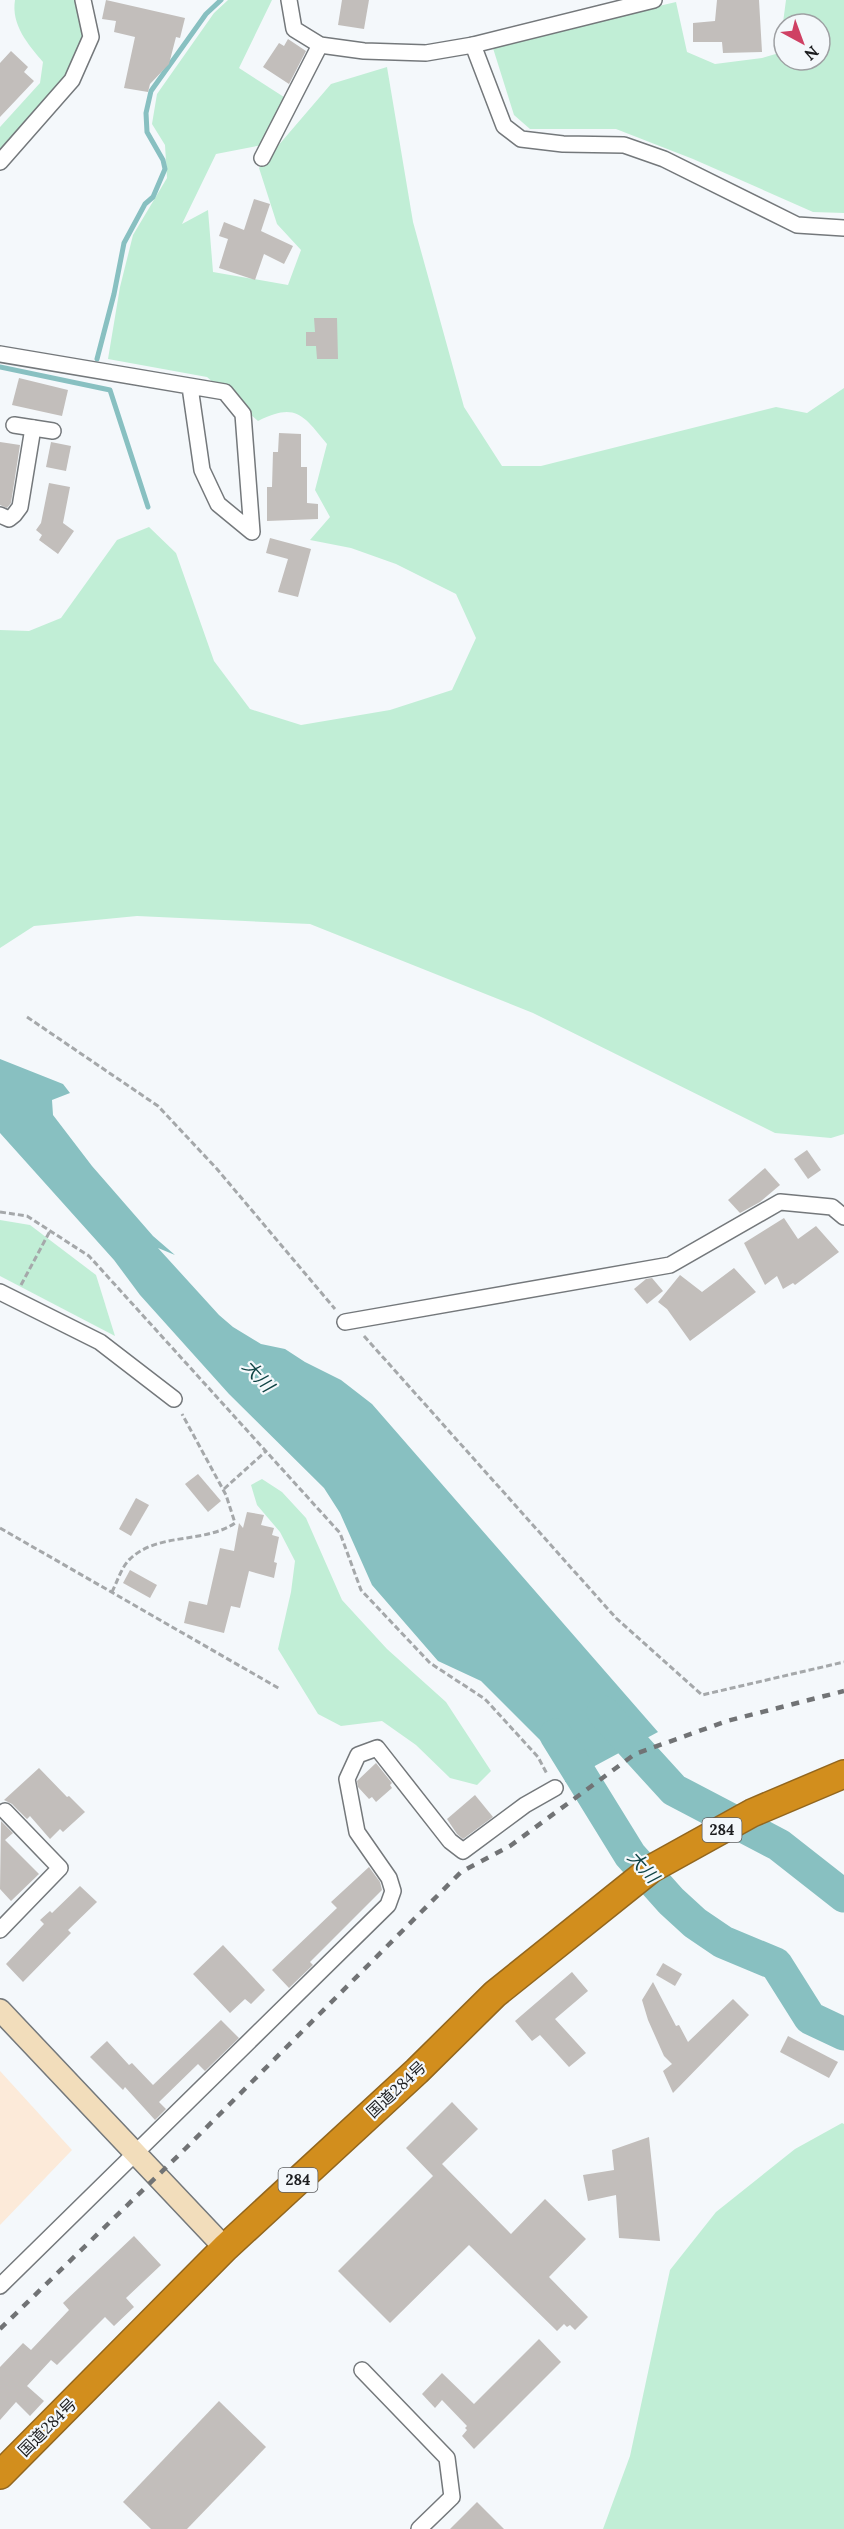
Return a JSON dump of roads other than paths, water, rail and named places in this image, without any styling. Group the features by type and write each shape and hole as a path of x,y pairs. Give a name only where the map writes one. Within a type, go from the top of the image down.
{"highway":[{"name":"国道284号","path":"0,2475 225,2248 417,2071 495,1994 651,1869 753,1813 844,1774"}],"street":[{"path":"0,162 72,80 91,37 83,0"},
{"path":"289,0 294,29 320,45 364,51 426,53 473,45 616,5 654,0"},
{"path":"262,158 320,45"},
{"path":"473,45 504,126 521,139 563,144 624,146 664,159 797,225 844,228"},
{"path":"0,354 225,392 243,414 252,532 218,504 202,470 190,387"},
{"path":"14,425 53,431"},
{"path":"0,515 9,519 20,507 33,428"},
{"path":"348,1321 670,1265 780,1202 832,1207 844,1217"},
{"path":"7,1295 100,1342 174,1399"},
{"path":"0,2286 136,2152 180,2112 388,1905 393,1891 389,1878 357,1832 347,1779 358,1755 377,1749 450,1841 463,1851 525,1805 555,1788"},
{"path":"0,1930 60,1868 5,1810"},
{"path":"0,2010 225,2248"},
{"path":"362,2370 447,2458 452,2497 419,2529"}],"water":[{"path":"0,1059 63,1084 70,1093 52,1100 53,1115 92,1166 153,1236 175,1255 158,1248 219,1315 233,1327 261,1344 285,1349 341,1380 372,1404 658,1732 565,1782 565,1771 548,1748 481,1681 438,1661 372,1585 340,1513 324,1488 229,1394 140,1295 114,1260 0,1133"}],"waterway":[{"path":"97,359 114,294 124,243 145,204 153,197 165,169 163,160 147,132 146,113 151,91 206,14 221,0"},
{"path":"0,367 110,390 148,507"},
{"name":"大川","path":"603,1712 674,1790 779,1845 844,1896"},
{"name":"大川","path":"556,1735 630,1855 671,1901 695,1923 723,1942 776,1964 810,2018 844,2034"}],"railway":[{"path":"0,2329 185,2149 461,1872 510,1846 635,1754 727,1721 844,1691"}]}
